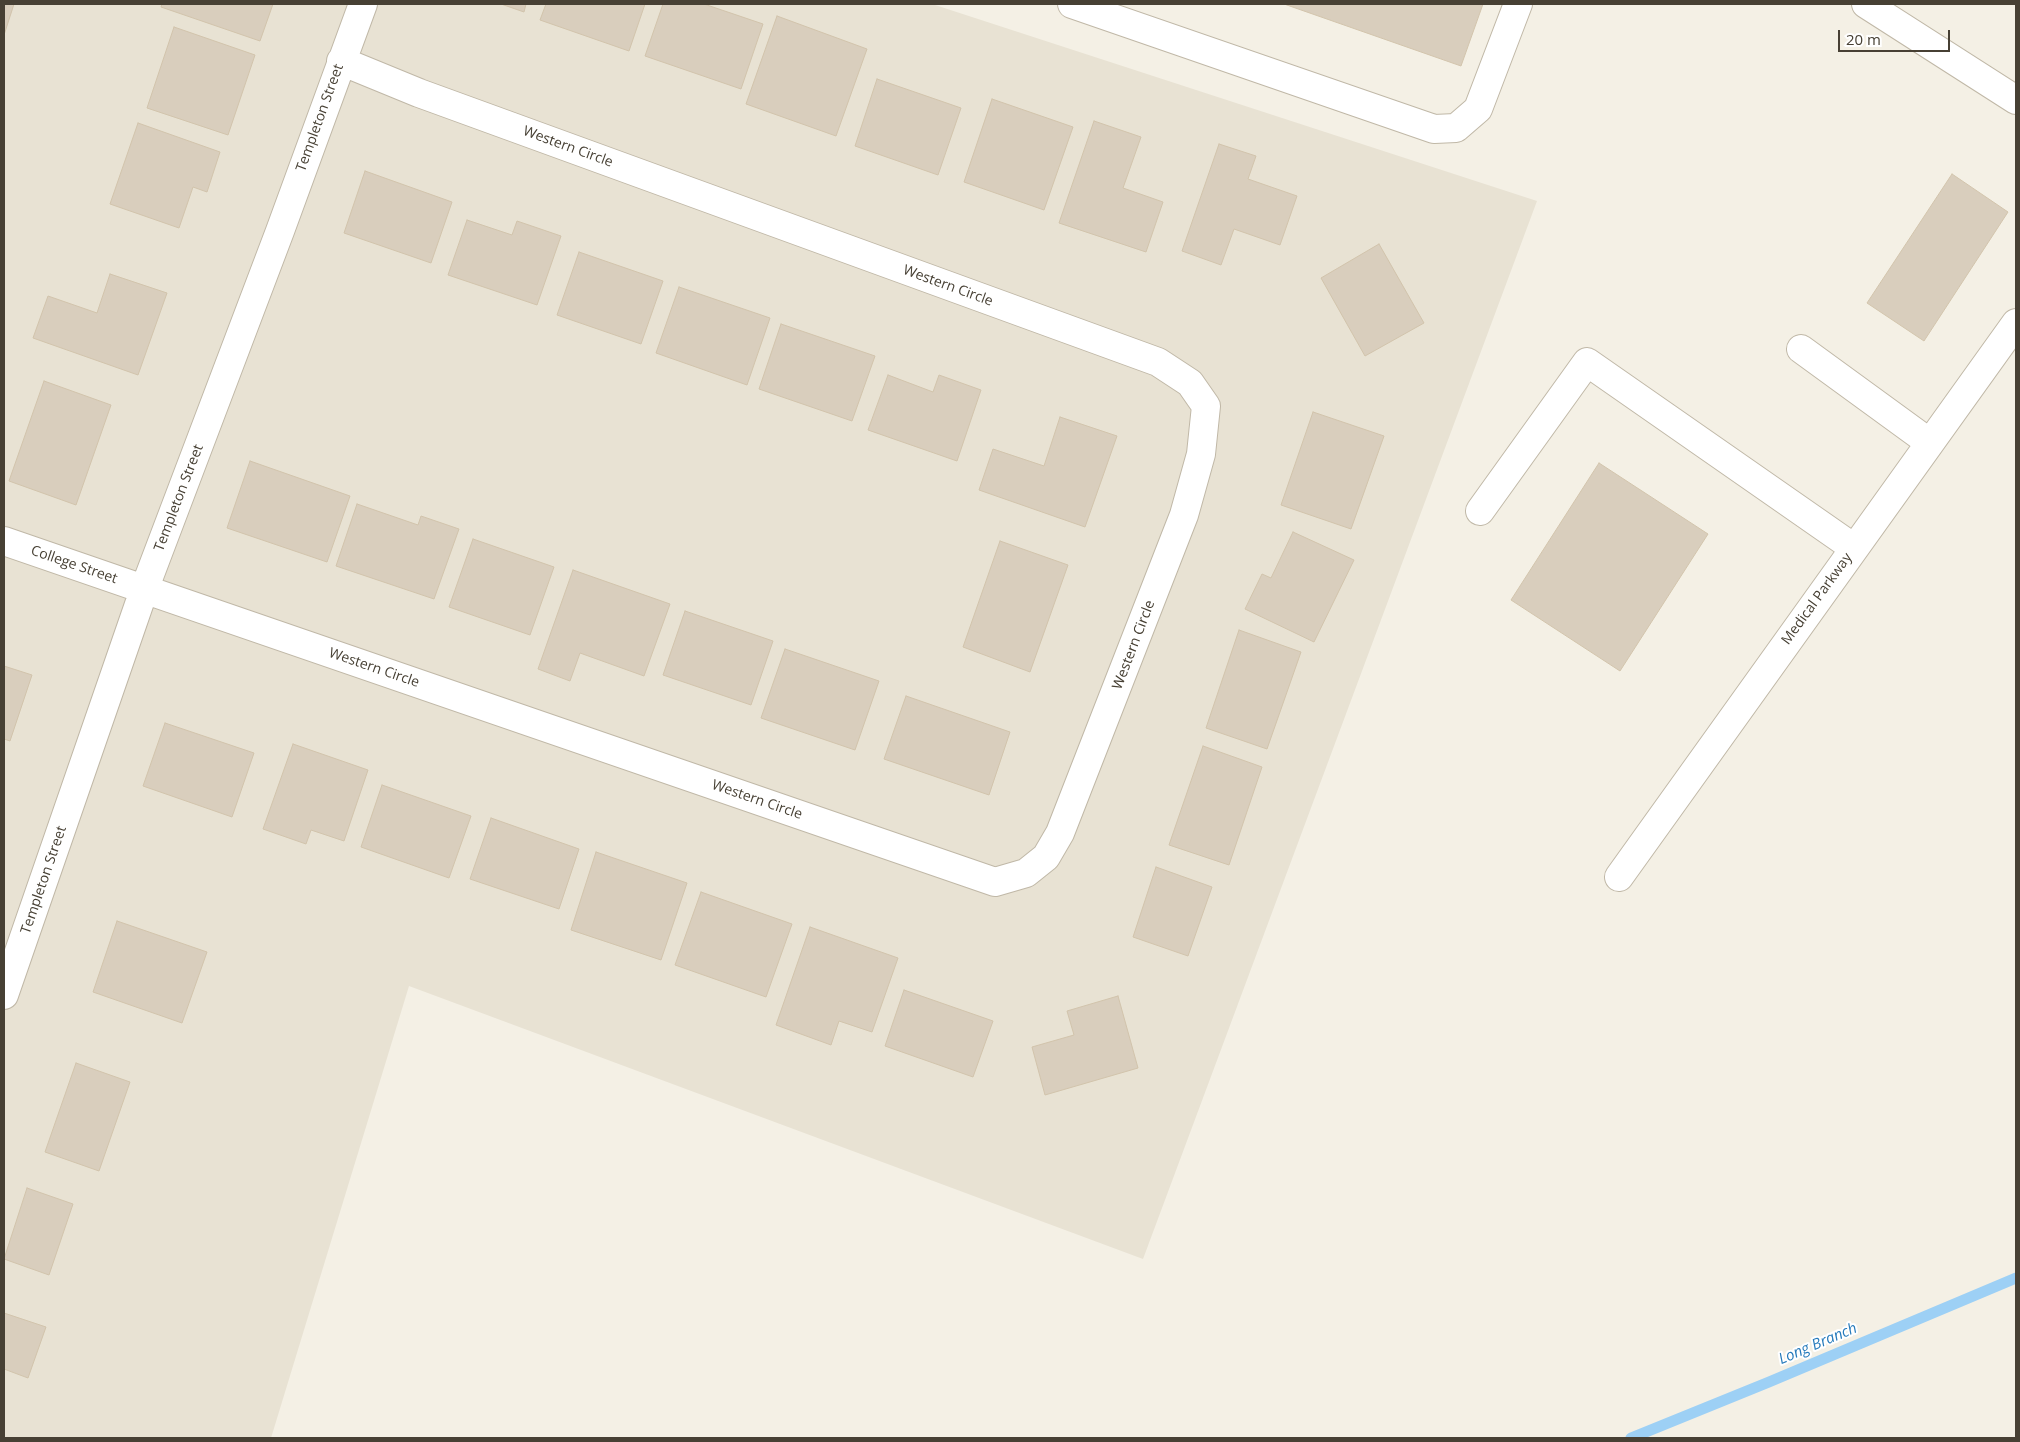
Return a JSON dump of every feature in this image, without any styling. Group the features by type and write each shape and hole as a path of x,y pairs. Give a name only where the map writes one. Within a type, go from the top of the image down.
{"street":[{"name":"Templeton Street","path":"4,995 144,590 280,231 363,4"},
{"path":"1072,4 1434,129 1456,128 1478,109 1518,4"},
{"path":"1879,7 2016,100"},
{"name":"Western Circle","path":"144,590 995,882 1026,873 1046,857 1060,833 1184,515 1201,454 1206,406 1190,383 1158,362 428,97 341,61"},
{"name":"Medical Parkway","path":"1619,877 2016,322"},
{"path":"1801,349 1930,442"},
{"path":"1480,511 1588,362 1854,548"},
{"name":"College Street","path":"4,541 144,590"}],"shaded area":[{"path":"4,4 932,4 1537,201 1143,1259 409,986 271,1438 4,1438"}],"building":[{"path":"4,4 14,4 4,35"},
{"path":"162,4 273,4 260,41 161,7"},
{"path":"501,4 526,4 524,12"},
{"path":"546,4 645,4 629,51 540,20"},
{"path":"663,4 704,4 763,24 741,89 645,56"},
{"path":"1284,4 1483,4 1461,66"},
{"path":"777,16 867,49 836,136 746,104"},
{"path":"174,27 255,55 228,135 147,108"},
{"path":"877,79 961,108 938,175 855,146"},
{"path":"992,99 1073,127 1044,210 964,182"},
{"path":"1094,121 1141,137 1123,188 1163,202 1146,252 1059,223"},
{"path":"138,123 220,152 207,192 193,187 179,228 110,204"},
{"path":"1219,144 1256,156 1248,179 1297,196 1280,245 1234,229 1221,265 1182,251"},
{"path":"365,171 452,202 431,263 344,233"},
{"path":"1952,174 2008,212 1924,341 1867,303"},
{"path":"467,220 512,235 517,221 561,236 537,305 448,275"},
{"path":"1379,244 1424,323 1365,356 1321,278"},
{"path":"579,252 663,281 641,344 557,315"},
{"path":"110,274 167,293 138,375 33,338 48,296 97,313"},
{"path":"679,287 770,318 747,385 656,353"},
{"path":"781,324 875,356 852,421 759,389"},
{"path":"888,375 933,392 939,375 981,390 957,461 868,430"},
{"path":"44,381 111,405 76,505 9,481"},
{"path":"1313,412 1384,436 1351,529 1281,505"},
{"path":"1060,417 1117,436 1085,527 979,490 993,449 1044,466"},
{"path":"250,461 350,496 327,562 227,528"},
{"path":"1599,463 1708,534 1620,671 1511,600"},
{"path":"357,504 418,525 421,516 459,529 434,599 336,566"},
{"path":"1293,532 1354,560 1314,642 1245,609 1262,574 1271,578"},
{"path":"473,539 554,567 530,635 449,607"},
{"path":"1000,541 1068,565 1030,672 963,647"},
{"path":"573,570 670,604 644,676 580,653 570,681 538,669"},
{"path":"685,611 773,641 751,705 663,675"},
{"path":"1239,630 1301,652 1267,749 1206,728"},
{"path":"785,649 879,681 855,750 761,718"},
{"path":"4,666 32,675 10,741 4,739"},
{"path":"906,696 1010,732 989,795 884,759"},
{"path":"165,723 254,753 232,817 143,786"},
{"path":"293,744 368,770 344,841 311,830 306,844 263,829"},
{"path":"1203,746 1262,767 1229,865 1169,845"},
{"path":"382,785 471,816 449,878 361,847"},
{"path":"491,818 579,849 559,909 470,879"},
{"path":"596,852 687,883 661,960 571,930"},
{"path":"1156,867 1212,887 1188,956 1133,937"},
{"path":"701,892 792,924 766,997 675,965"},
{"path":"117,921 207,952 182,1023 93,992"},
{"path":"810,927 898,958 872,1032 839,1021 831,1045 776,1025"},
{"path":"904,990 993,1021 973,1077 885,1046"},
{"path":"1118,996 1138,1068 1045,1095 1032,1047 1074,1035 1067,1011"},
{"path":"76,1063 130,1082 99,1171 45,1152"},
{"path":"27,1188 73,1204 49,1275 4,1259"},
{"path":"4,1313 46,1327 28,1378 4,1369"}],"waterway":[{"name":"Long Branch","path":"1631,1438 2016,1278"}]}
